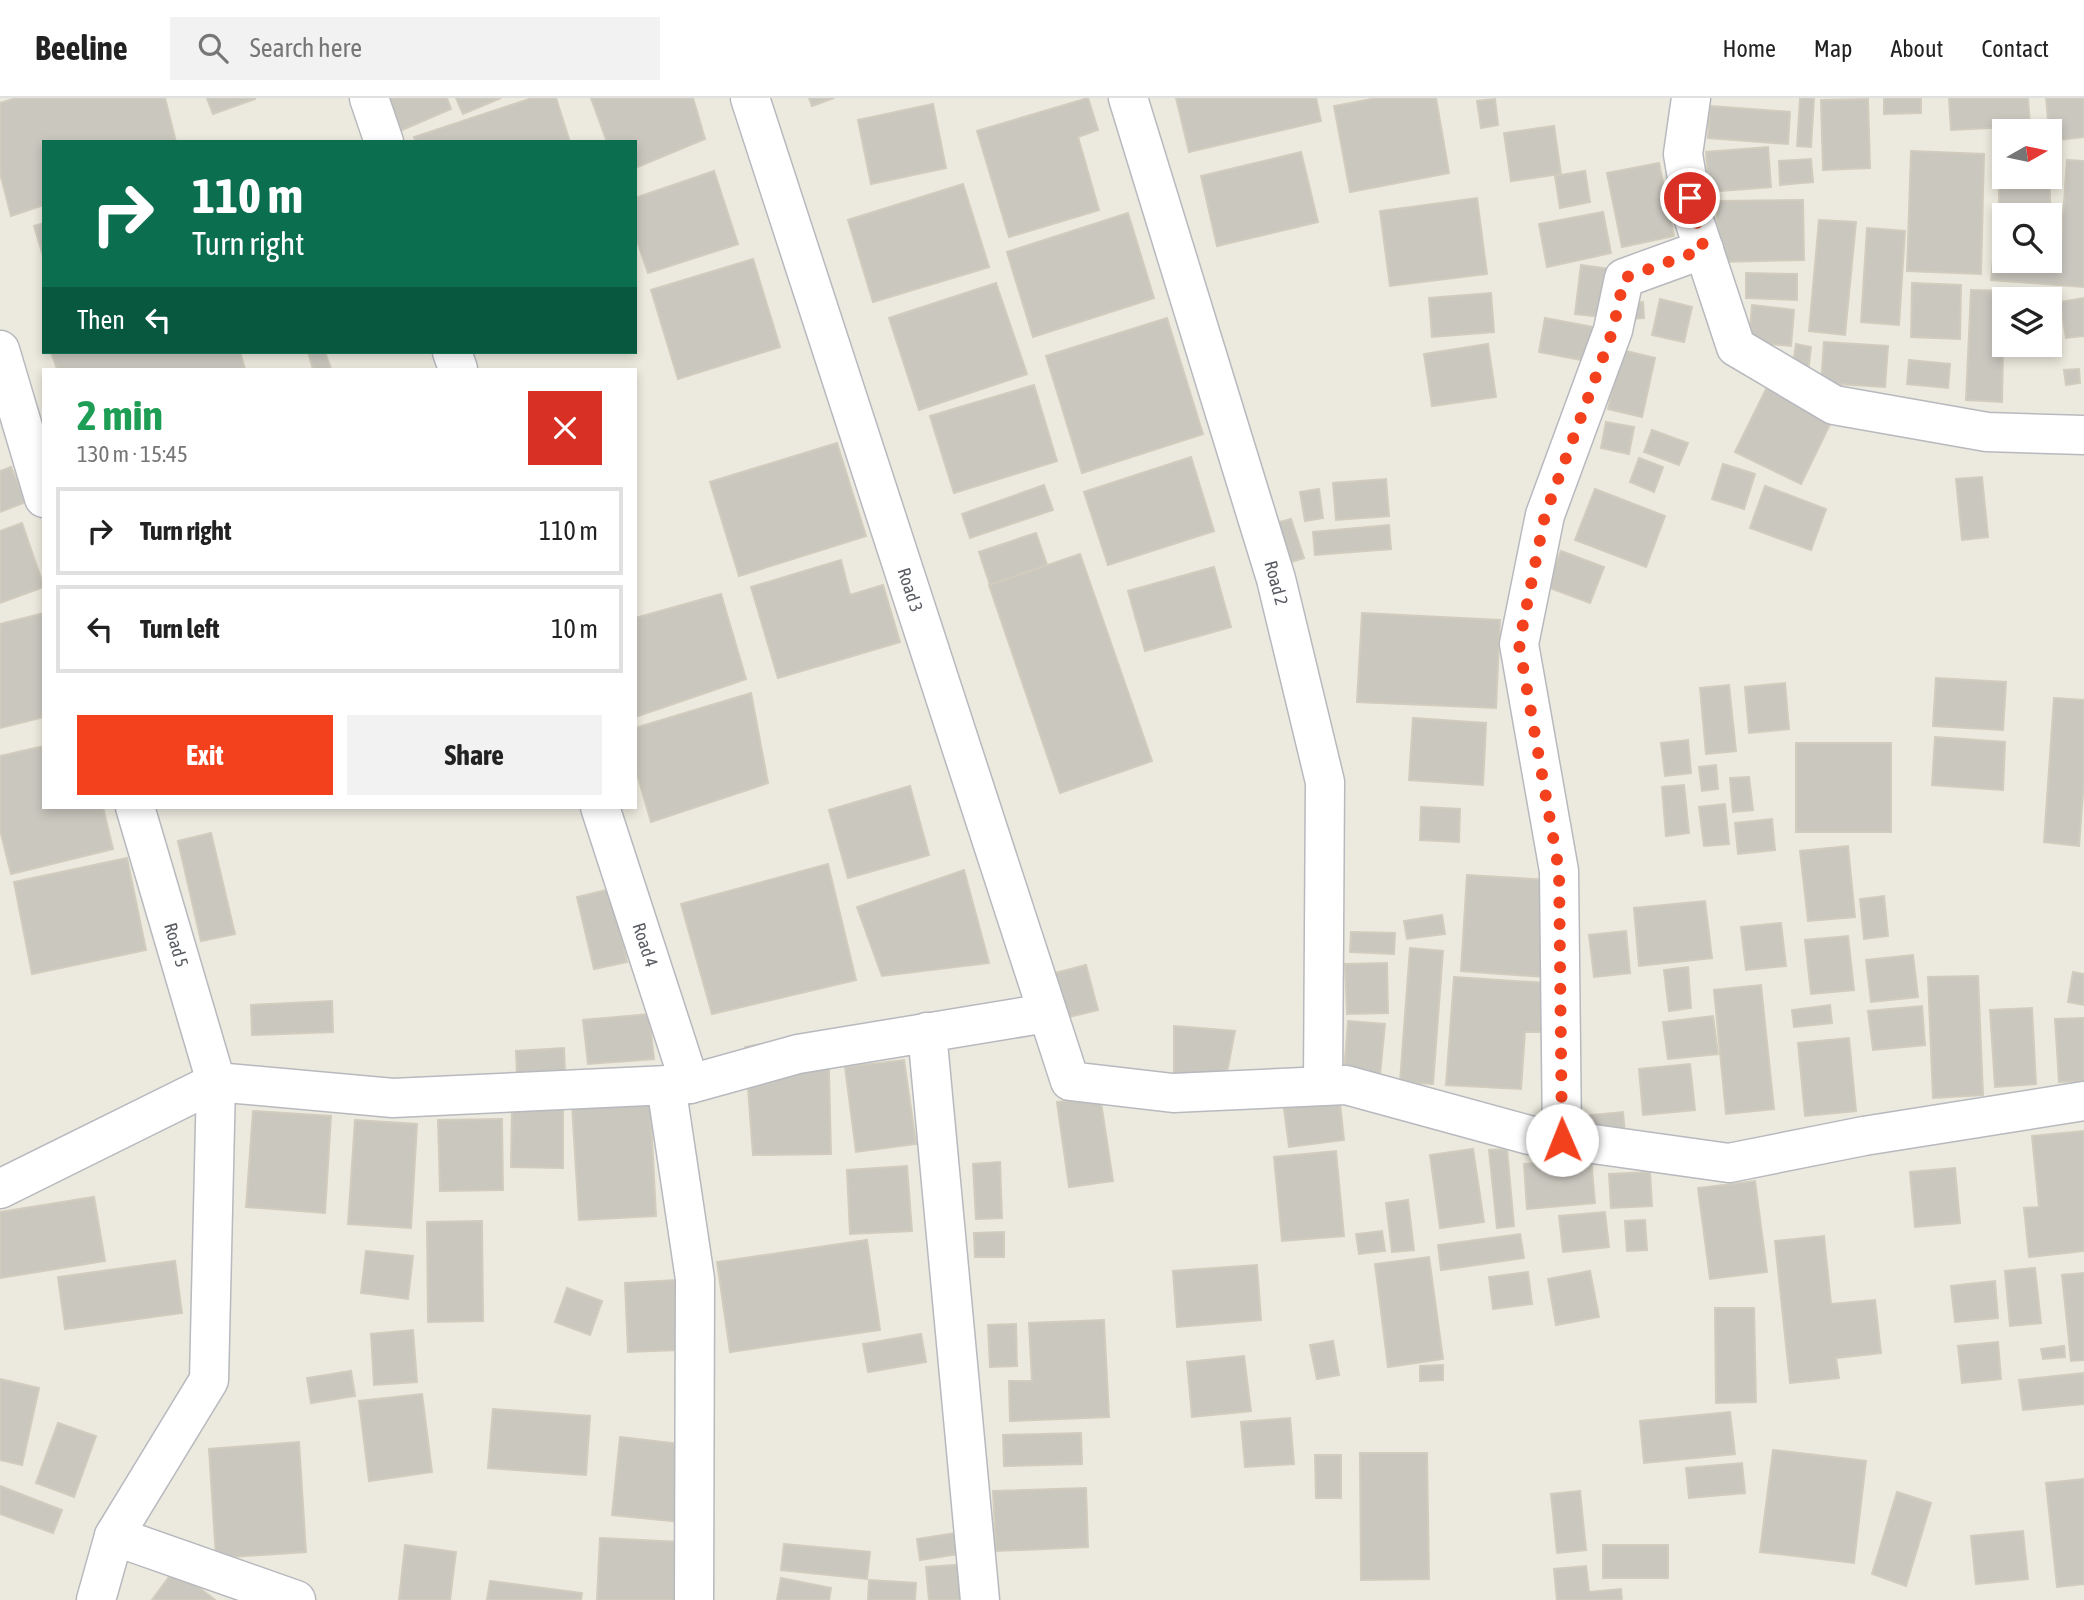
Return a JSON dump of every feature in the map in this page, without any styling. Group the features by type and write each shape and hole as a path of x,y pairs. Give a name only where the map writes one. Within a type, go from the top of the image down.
{"street":[{"path":"369,98 383,140"},
{"name":"Road 3","path":"750,98 1070,1081 1173,1093 1323,1084"},
{"name":"Road 2","path":"1128,98 1276,579 1325,782 1323,1084"},
{"path":"1691,98 1683,154 1694,220 1736,347 1834,405 1987,432 2084,435"},
{"path":"1562,1140 1559,871 1519,644 1545,515 1613,330 1624,278 1704,249"},
{"path":"0,350 42,491"},
{"name":"Road 5","path":"96,1600 114,1536 209,1380 216,1083 136,809"},
{"name":"Road 4","path":"601,809 678,1084 695,1279 694,1600"},
{"path":"0,1189 216,1083 393,1098 678,1084 798,1054 1047,1013"},
{"path":"927,1032 980,1600"},
{"path":"1323,1084 1346,1085 1529,1135 1729,1163 1864,1136 2084,1101"},
{"path":"114,1536 296,1600"}],"building":[{"path":"16,98 165,98 176,140 42,140 42,206 11,216 0,173 0,103"},
{"path":"207,98 255,98 255,99 213,114"},
{"path":"380,98 447,98 451,109 393,134"},
{"path":"456,98 501,98 463,114"},
{"path":"532,98 556,98 569,140 415,140 414,137"},
{"path":"591,98 693,98 705,139 637,167 637,140 606,140"},
{"path":"809,98 834,98 812,106"},
{"path":"1088,98 1098,130 1078,137 1099,210 1009,237 977,131"},
{"path":"1176,98 1316,98 1321,121 1189,152"},
{"path":"1377,98 1436,98 1449,173 1350,192 1334,106"},
{"path":"1800,98 1814,98 1811,147 1797,146"},
{"path":"1884,98 1921,98 1921,113 1884,114"},
{"path":"1949,98 2028,98 2030,119 1992,119 1992,128 1951,130"},
{"path":"2046,98 2084,98 2084,137 2062,140 2062,119 2048,119"},
{"path":"1495,99 1498,125 1481,128 1477,101"},
{"path":"1868,99 1870,168 1823,170 1821,100"},
{"path":"933,104 946,168 871,184 858,120"},
{"path":"1710,106 1790,112 1788,144 1708,138"},
{"path":"1554,126 1561,174 1511,181 1504,133"},
{"path":"1768,147 1771,187 1709,192 1706,152"},
{"path":"1911,151 1984,154 1981,274 1907,271"},
{"path":"1301,152 1318,222 1217,246 1201,176"},
{"path":"1811,159 1813,182 1780,185 1779,161"},
{"path":"2067,160 2084,161 2084,287 1991,280 1992,270 1992,273 2062,273"},
{"path":"1659,163 1674,236 1622,247 1607,173"},
{"path":"714,171 738,244 648,273 637,241 637,197"},
{"path":"1585,171 1590,202 1560,208 1555,176"},
{"path":"963,184 989,267 873,302 848,220"},
{"path":"1999,189 2050,189 2050,203 1999,203"},
{"path":"1477,198 1487,274 1390,286 1380,211"},
{"path":"1803,200 1804,260 1718,262 1717,201"},
{"path":"1603,212 1611,253 1547,267 1539,224"},
{"path":"1128,213 1154,298 1033,337 1007,252"},
{"path":"1819,220 1856,222 1845,335 1809,331"},
{"path":"42,224 42,252 34,226"},
{"path":"1867,228 1905,231 1899,325 1861,322"},
{"path":"753,259 780,347 678,379 651,290"},
{"path":"1581,265 1618,270 1612,318 1575,314"},
{"path":"1746,273 1797,274 1797,300 1746,298"},
{"path":"996,283 1027,374 919,410 889,318"},
{"path":"1912,283 1961,285 1960,339 1911,337"},
{"path":"1971,290 1992,291 1992,357 2003,357 2002,402 1966,400"},
{"path":"1491,293 1494,332 1432,337 1429,298"},
{"path":"2084,298 2084,336 2066,338 2062,302"},
{"path":"1660,299 1692,307 1684,342 1652,335"},
{"path":"1643,302 1644,318 1624,319 1624,303"},
{"path":"1752,305 1794,310 1791,346 1749,342"},
{"path":"1167,318 1203,434 1082,473 1046,356"},
{"path":"1545,318 1604,329 1597,363 1539,352"},
{"path":"1824,342 1888,346 1885,387 1821,383"},
{"path":"1488,344 1496,397 1432,406 1424,354"},
{"path":"1796,344 1811,347 1808,373 1792,371"},
{"path":"1622,350 1655,358 1642,417 1608,409"},
{"path":"52,354 241,354 245,368 57,368"},
{"path":"309,354 326,354 331,368 313,368"},
{"path":"1909,360 1950,364 1948,388 1907,384"},
{"path":"2079,369 2080,383 2066,385 2064,370"},
{"path":"1771,379 1837,410 1801,484 1735,452"},
{"path":"1034,385 1057,461 954,493 930,416"},
{"path":"1606,422 1634,427 1629,454 1601,448"},
{"path":"1652,430 1688,443 1679,465 1644,452"},
{"path":"837,443 866,536 739,576 710,482"},
{"path":"1191,457 1214,531 1108,565 1084,492"},
{"path":"1639,458 1663,467 1654,492 1630,482"},
{"path":"1723,464 1755,474 1744,509 1712,499"},
{"path":"11,467 26,502 0,512 0,471"},
{"path":"1982,477 1988,537 1962,540 1956,479"},
{"path":"1386,479 1389,516 1336,520 1333,483"},
{"path":"1044,485 1053,510 970,538 962,514"},
{"path":"1765,486 1826,509 1811,550 1750,528"},
{"path":"1319,489 1323,518 1305,521 1300,492"},
{"path":"1595,489 1665,516 1646,567 1575,540"},
{"path":"1291,519 1304,558 1281,565 1268,525"},
{"path":"22,523 42,588 0,603 0,531"},
{"path":"1389,525 1391,549 1315,555 1313,532"},
{"path":"1036,533 1047,565 990,585 979,552"},
{"path":"1561,551 1604,567 1590,603 1547,587"},
{"path":"1080,554 1152,761 1060,793 989,585"},
{"path":"841,560 850,595 883,585 900,642 778,678 751,587"},
{"path":"1214,567 1231,627 1145,651 1128,591"},
{"path":"721,594 746,679 637,716 637,617"},
{"path":"1362,613 1500,620 1496,708 1357,702"},
{"path":"42,614 42,718 0,728 0,624"},
{"path":"1936,678 2006,682 2003,730 1933,726"},
{"path":"1785,683 1789,729 1749,733 1745,687"},
{"path":"1729,685 1736,751 1706,754 1700,688"},
{"path":"751,693 768,783 651,822 637,774 637,727"},
{"path":"2054,698 2084,700 2084,781 2079,846 2044,842"},
{"path":"1413,718 1486,723 1483,785 1409,780"},
{"path":"1935,737 2005,742 2003,790 1932,785"},
{"path":"1688,740 1691,773 1665,776 1661,743"},
{"path":"1796,743 1891,743 1891,832 1796,832"},
{"path":"42,746 42,809 103,809 113,849 11,874 0,830 0,756"},
{"path":"1716,765 1718,789 1702,791 1699,767"},
{"path":"1749,777 1753,810 1733,812 1730,778"},
{"path":"1684,785 1689,833 1666,836 1662,787"},
{"path":"910,786 929,855 848,878 829,810"},
{"path":"1725,804 1729,844 1704,846 1699,807"},
{"path":"1421,807 1460,809 1459,842 1420,840"},
{"path":"1772,819 1775,850 1738,854 1735,823"},
{"path":"211,833 235,934 201,941 178,841"},
{"path":"1848,846 1855,917 1808,921 1800,851"},
{"path":"127,858 146,950 32,974 14,882"},
{"path":"828,864 856,980 712,1014 681,904"},
{"path":"964,870 989,963 882,976 857,907"},
{"path":"1467,875 1551,880 1545,977 1461,971"},
{"path":"611,889 627,962 594,969 577,897"},
{"path":"1884,896 1888,936 1864,939 1860,899"},
{"path":"1705,901 1712,958 1639,966 1634,908"},
{"path":"1442,915 1445,934 1407,939 1404,921"},
{"path":"1781,923 1786,966 1746,970 1741,927"},
{"path":"1626,931 1630,973 1594,977 1589,935"},
{"path":"1351,932 1395,933 1394,954 1350,952"},
{"path":"1848,936 1854,990 1811,994 1805,940"},
{"path":"1410,948 1443,951 1433,1084 1400,1082"},
{"path":"1913,955 1918,997 1871,1002 1866,960"},
{"path":"1387,963 1388,1013 1347,1014 1345,964"},
{"path":"1086,965 1098,1010 1065,1018 1055,973"},
{"path":"1688,967 1691,1008 1669,1011 1664,970"},
{"path":"2073,972 2084,974 2084,1005 2068,1002"},
{"path":"1978,976 1983,1095 1933,1098 1928,977"},
{"path":"1454,977 1547,983 1544,1032 1525,1032 1521,1089 1446,1085"},
{"path":"1761,985 1774,1109 1726,1114 1714,990"},
{"path":"332,1001 333,1032 252,1035 251,1005"},
{"path":"1830,1005 1832,1023 1794,1027 1792,1010"},
{"path":"1922,1006 1925,1045 1873,1050 1868,1011"},
{"path":"2032,1008 2036,1084 1995,1087 1990,1010"},
{"path":"649,1014 654,1059 588,1064 583,1020"},
{"path":"1713,1016 1718,1054 1668,1059 1663,1022"},
{"path":"2084,1018 2084,1081 2059,1082 2055,1019"},
{"path":"1348,1021 1385,1024 1380,1075 1344,1072"},
{"path":"1174,1026 1235,1031 1224,1088 1174,1082"},
{"path":"828,1032 831,1154 753,1155 745,1047"},
{"path":"1849,1038 1856,1111 1805,1116 1798,1043"},
{"path":"564,1048 565,1071 517,1074 516,1051"},
{"path":"904,1060 916,1144 856,1152 845,1067"},
{"path":"1690,1064 1695,1110 1643,1115 1639,1069"},
{"path":"1339,1094 1344,1140 1289,1147 1283,1101"},
{"path":"1100,1096 1113,1181 1069,1187 1057,1102"},
{"path":"650,1100 656,1216 579,1220 572,1104"},
{"path":"512,1107 563,1107 563,1168 511,1167"},
{"path":"253,1111 331,1116 325,1213 246,1207"},
{"path":"1623,1112 1625,1134 1585,1138 1582,1116"},
{"path":"502,1119 503,1190 440,1191 438,1120"},
{"path":"355,1120 417,1124 411,1228 348,1224"},
{"path":"2084,1131 2084,1251 2029,1257 2024,1208 2039,1207 2032,1136"},
{"path":"1473,1149 1484,1222 1440,1228 1430,1155"},
{"path":"1507,1149 1514,1226 1497,1228 1489,1150"},
{"path":"1336,1151 1344,1236 1282,1241 1274,1157"},
{"path":"1591,1158 1595,1203 1527,1209 1524,1164"},
{"path":"1000,1162 1002,1218 976,1219 973,1164"},
{"path":"907,1166 912,1231 850,1234 847,1170"},
{"path":"1955,1168 1960,1223 1915,1227 1910,1172"},
{"path":"1650,1172 1652,1206 1611,1208 1609,1174"},
{"path":"1755,1181 1767,1272 1710,1279 1698,1188"},
{"path":"94,1197 105,1261 0,1278 0,1212"},
{"path":"1408,1200 1414,1250 1392,1252 1386,1203"},
{"path":"1605,1212 1609,1247 1563,1252 1559,1216"},
{"path":"1645,1220 1647,1250 1627,1251 1625,1221"},
{"path":"482,1221 483,1321 428,1322 427,1222"},
{"path":"1382,1231 1385,1251 1359,1254 1356,1234"},
{"path":"1004,1232 1004,1257 975,1257 974,1233"},
{"path":"1520,1234 1524,1258 1441,1270 1438,1245"},
{"path":"1824,1236 1831,1304 1875,1300 1881,1353 1836,1358 1839,1378 1790,1383 1775,1241"},
{"path":"867,1240 880,1330 730,1352 717,1262"},
{"path":"366,1251 413,1256 408,1299 361,1293"},
{"path":"1429,1257 1443,1359 1388,1367 1375,1264"},
{"path":"175,1261 182,1313 65,1329 58,1277"},
{"path":"1257,1265 1261,1320 1177,1327 1173,1271"},
{"path":"2035,1268 2041,1323 2010,1326 2005,1271"},
{"path":"1590,1271 1599,1317 1556,1325 1548,1279"},
{"path":"1528,1272 1532,1304 1493,1309 1489,1277"},
{"path":"2084,1273 2084,1360 2071,1361 2062,1275"},
{"path":"676,1280 679,1350 628,1352 625,1283"},
{"path":"1995,1281 1998,1318 1955,1322 1951,1286"},
{"path":"567,1288 602,1301 590,1335 555,1322"},
{"path":"1715,1308 1754,1308 1756,1402 1716,1403"},
{"path":"1104,1320 1109,1417 1010,1421 1009,1381 1032,1381 1029,1323"},
{"path":"1016,1324 1017,1366 990,1367 988,1325"},
{"path":"413,1330 417,1382 374,1385 371,1334"},
{"path":"921,1334 926,1362 868,1372 863,1344"},
{"path":"1333,1341 1339,1375 1317,1379 1310,1345"},
{"path":"1998,1342 2001,1379 1962,1383 1958,1346"},
{"path":"2064,1346 2065,1357 2043,1359 2041,1349"},
{"path":"1244,1356 1251,1411 1192,1417 1187,1362"},
{"path":"1443,1365 1443,1380 1420,1381 1420,1366"},
{"path":"351,1371 355,1396 311,1403 307,1378"},
{"path":"2084,1373 2084,1404 2023,1410 2019,1380"},
{"path":"0,1379 39,1388 22,1465 0,1460"},
{"path":"422,1394 432,1472 369,1481 359,1401"},
{"path":"493,1409 590,1416 586,1475 488,1468"},
{"path":"1730,1412 1735,1454 1644,1463 1640,1421"},
{"path":"1290,1418 1294,1464 1245,1467 1241,1422"},
{"path":"58,1423 96,1436 74,1497 36,1483"},
{"path":"1081,1433 1082,1464 1004,1466 1003,1435"},
{"path":"620,1437 688,1445 680,1522 612,1515"},
{"path":"299,1442 306,1552 216,1558 209,1449"},
{"path":"1773,1450 1866,1461 1854,1563 1760,1552"},
{"path":"1360,1453 1427,1453 1429,1579 1361,1580"},
{"path":"1315,1455 1341,1455 1341,1498 1316,1498"},
{"path":"1742,1463 1745,1493 1689,1498 1686,1468"},
{"path":"2084,1479 2084,1584 2057,1587 2046,1483"},
{"path":"0,1486 62,1510 53,1533 0,1514"},
{"path":"1086,1488 1088,1547 996,1551 993,1491"},
{"path":"1580,1491 1586,1550 1557,1553 1551,1494"},
{"path":"1897,1492 1931,1503 1906,1586 1872,1574"},
{"path":"2023,1531 2028,1579 1976,1584 1971,1536"},
{"path":"956,1533 959,1554 920,1560 917,1539"},
{"path":"600,1538 681,1542 678,1600 597,1600"},
{"path":"784,1544 870,1552 867,1579 781,1570"},
{"path":"405,1545 456,1552 450,1600 399,1600"},
{"path":"1603,1545 1668,1545 1668,1578 1603,1578"},
{"path":"969,1564 971,1600 929,1600 926,1567"},
{"path":"1586,1566 1589,1592 1621,1589 1622,1600 1557,1600 1554,1569"},
{"path":"175,1569 215,1600 152,1600"},
{"path":"781,1578 831,1588 829,1600 777,1600"},
{"path":"869,1580 916,1583 915,1600 868,1600"},
{"path":"490,1581 582,1593 581,1600 487,1600"}],"route":[{"path":"1562,1140 1559,871 1519,644 1545,515 1613,330 1624,278 1704,249 1690,198"}]}
